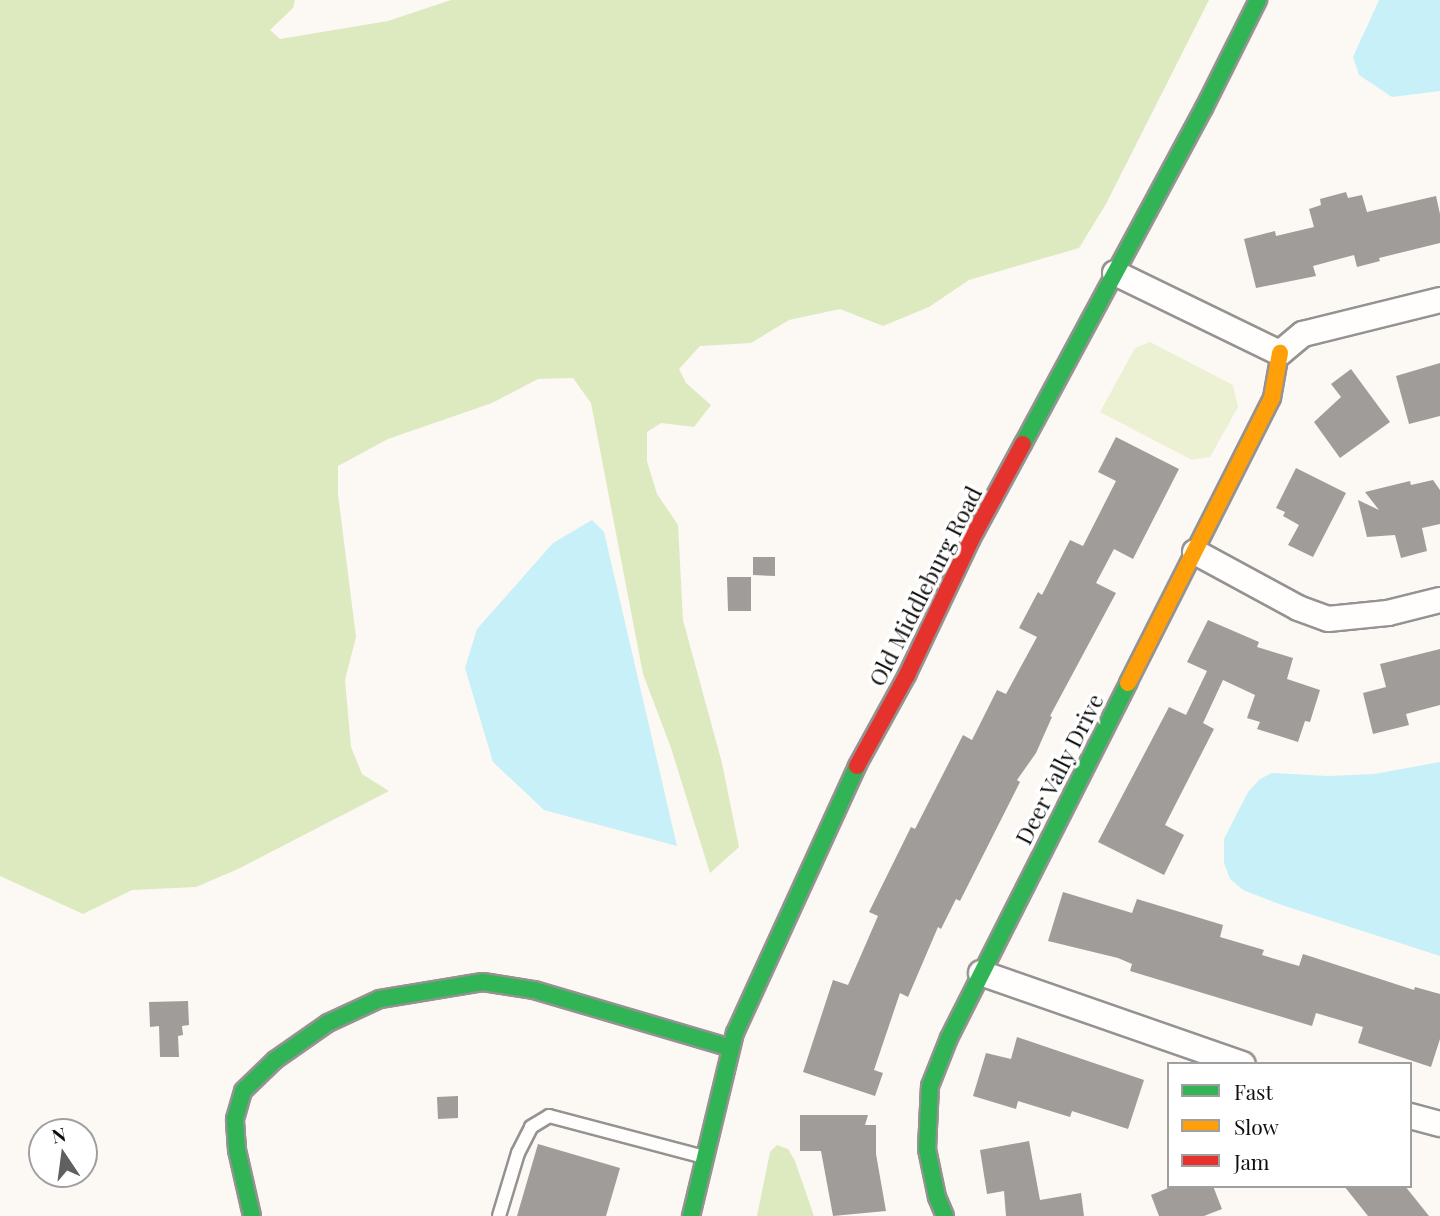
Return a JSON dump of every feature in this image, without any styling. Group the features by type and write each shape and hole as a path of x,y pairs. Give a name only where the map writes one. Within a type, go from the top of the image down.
{"street":[{"name":"Old Middleburg Road","path":"691,1216 735,1033 843,792 907,675 971,540 1258,0"},
{"path":"1115,273 1280,353 1303,334 1440,300"},
{"name":"Deer Vally Drive","path":"945,1216 937,1198 927,1149 930,1086 948,1038 1272,398 1280,353"},
{"path":"1195,552 1298,608 1328,619 1388,614 1440,600"},
{"path":"981,973 1237,1062"},
{"path":"252,1216 237,1150 235,1119 243,1091 275,1060 328,1023 380,999 483,982 534,989 731,1048"},
{"path":"1412,1117 1440,1124"}],"lane":[{"path":"499,1216 518,1153 531,1127 549,1116 706,1157"}],"green space":[{"path":"0,0 295,0 293,8 270,30 280,39 388,21 451,0 1209,0 1106,204 1079,248 969,280 929,307 883,326 840,309 789,320 751,343 700,346 679,369 686,383 711,405 694,427 661,423 647,432 647,461 657,494 678,525 683,620 722,763 739,847 710,873 671,748 643,674 591,403 573,378 538,379 492,403 388,439 338,466 338,494 356,637 345,680 351,747 362,774 389,791 238,869 196,887 132,890 83,914 0,876"},
{"path":"1150,342 1233,385 1238,407 1210,457 1192,460 1100,412 1135,348"},
{"path":"777,1145 788,1149 795,1161 814,1216 757,1216 770,1152"}],"water":[{"path":"1379,0 1440,0 1440,91 1392,97 1359,75 1353,57"},
{"path":"592,520 604,532 677,846 544,810 493,762 465,668 477,629 553,543"},
{"path":"1440,762 1440,956 1282,905 1243,890 1230,879 1224,863 1224,839 1248,792 1260,779 1272,773 1328,776 1374,774"}],"building":[{"path":"1346,192 1348,198 1362,195 1367,212 1436,196 1440,214 1440,243 1379,258 1380,261 1357,267 1354,255 1313,266 1316,276 1256,288 1244,239 1275,231 1276,236 1314,227 1309,209 1321,205 1320,199"},
{"path":"1440,363 1440,416 1409,424 1396,376"},
{"path":"1351,369 1390,422 1340,458 1314,422 1341,397 1331,384"},
{"path":"1116,437 1179,469 1133,559 1114,549 1096,583 1116,593 1050,716 1052,717 1036,753 1017,780 1020,782 960,901 956,899 941,929 938,927 908,997 900,993 874,1070 883,1073 875,1096 803,1072 833,980 848,985 878,916 869,912 911,827 915,829 963,735 972,740 997,690 1006,694 1037,637 1019,628 1038,592 1042,595 1070,540 1083,546 1116,481 1098,472"},
{"path":"1296,468 1346,493 1313,557 1288,545 1299,525 1283,516 1285,512 1276,508"},
{"path":"1433,480 1440,490 1440,524 1422,528 1427,551 1401,558 1395,535 1367,537 1358,500 1379,510 1365,492 1410,481 1411,485"},
{"path":"753,557 775,557 775,576 753,575"},
{"path":"727,577 751,577 751,611 728,611"},
{"path":"1208,620 1259,642 1257,647 1293,658 1287,679 1320,690 1310,722 1305,721 1298,742 1257,729 1260,722 1247,718 1255,695 1223,680 1203,723 1214,729 1165,825 1184,835 1164,875 1098,842 1169,707 1186,715 1207,671 1187,662"},
{"path":"1440,649 1440,705 1406,714 1409,725 1373,734 1363,693 1386,687 1380,664"},
{"path":"1063,892 1132,913 1137,899 1223,925 1220,937 1264,950 1262,955 1299,966 1303,954 1414,990 1415,987 1440,994 1440,1039 1431,1067 1358,1043 1363,1027 1316,1013 1312,1026 1130,971 1132,964 1118,958 1048,941"},
{"path":"188,1001 189,1025 182,1026 183,1035 178,1036 179,1057 160,1057 159,1026 150,1027 149,1002"},
{"path":"1017,1037 1144,1080 1128,1129 1072,1111 1070,1117 1018,1101 1016,1109 973,1096 986,1053 1011,1059"},
{"path":"458,1096 458,1118 438,1119 437,1097"},
{"path":"800,1115 868,1115 865,1125 876,1125 876,1154 886,1211 833,1216 821,1151 800,1151"},
{"path":"1029,1141 1040,1200 1081,1193 1084,1216 1006,1216 1004,1191 987,1194 980,1150"},
{"path":"538,1144 620,1168 606,1216 517,1216"},
{"path":"1168,1188 1214,1188 1222,1209 1204,1216 1159,1216 1151,1195"},
{"path":"1346,1188 1407,1188 1429,1216 1368,1216"}],"traffic: fast":[{"path":"1023,444 1204,108 1258,0"},
{"path":"945,1216 937,1197 927,1149 930,1086 949,1038 1128,683"},
{"path":"691,1216 735,1033 857,766"},
{"path":"252,1216 237,1150 235,1119 243,1091 275,1060 328,1023 380,999 483,982 534,990 731,1048"}],"traffic: slow":[{"path":"1128,683 1272,398 1280,353"}],"traffic: jam":[{"path":"857,766 907,675 971,540 1023,444"}]}
